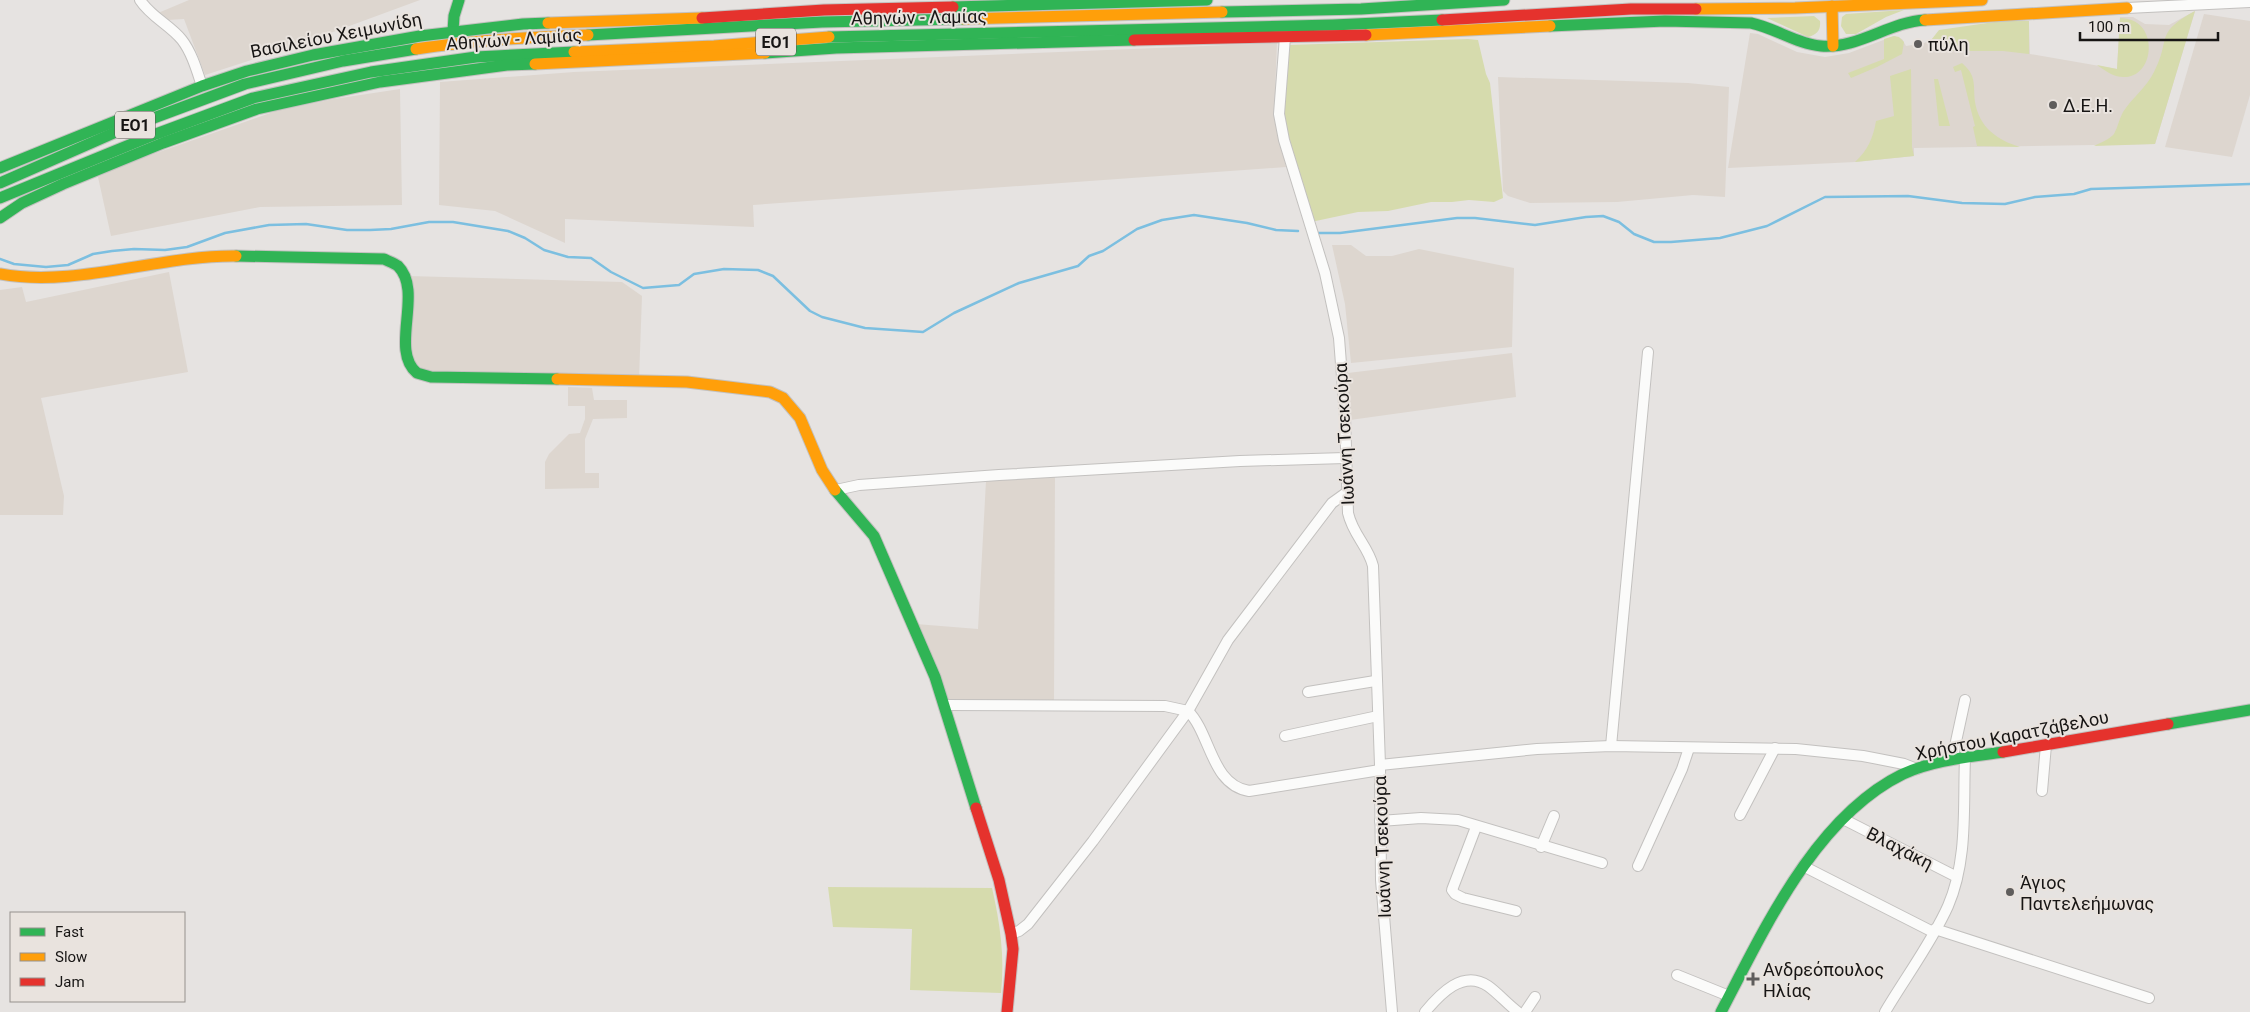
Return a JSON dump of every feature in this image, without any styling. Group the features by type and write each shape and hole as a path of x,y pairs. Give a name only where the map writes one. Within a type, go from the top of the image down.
{"street":[{"path":"140,0 151,14 181,40 197,69 202,86"},
{"path":"453,31 454,16 459,0"},
{"name":"Βασιλείου Χειμωνίδη","path":"0,168 202,86 247,71 389,40 453,31 522,24 733,17 803,6 1207,0"},
{"name":"Αθηνών - Λαμίας","path":"0,184 116,132 252,81 343,61 453,43 522,37 666,32 822,22 1361,8 1504,0"},
{"name":"Αθηνών - Λαμίας","path":"0,198 165,130 253,98 363,74 476,56 714,46 834,36 1333,25 1482,19 1642,8 1982,0"},
{"path":"0,218 22,203 64,184 246,113 330,92 442,72 507,65 710,57 836,48 950,47 1176,38 1447,32 1609,23 1718,22 1757,24 1803,42 1828,46 1853,42 1909,21 2250,2"},
{"path":"1827,3 1828,46"},
{"name":"Ιωάννη Τσεκούρα","path":"1284,37 1279,114 1284,140 1325,273 1339,338 1345,416 1346,493 1351,526 1367,550 1373,566 1375,681 1380,767 1381,880 1392,1012"},
{"path":"0,274 20,278 56,277 228,256 384,259 398,266 404,273 407,295 407,358 410,366 416,373 431,377 592,378 687,382 770,392 782,396 792,404 799,415 821,470 864,521 874,536 926,656 944,705 999,880 1012,934 1013,966 1007,1012"},
{"path":"1611,746 1648,352"},
{"path":"836,490 859,485 999,475 1240,460 1345,458"},
{"path":"1012,934 1028,924 1093,841 1188,711 1219,655 1244,618 1332,503 1339,496 1346,493"},
{"path":"1308,692 1375,681"},
{"path":"1952,760 1965,700"},
{"path":"944,705 1165,706 1188,711 1197,722 1206,745 1222,773 1240,789 1249,791 1380,767 1537,749 1611,746 1775,748 1863,756 1904,764 1917,769"},
{"name":"Χρήστου Καρατζάβελου","path":"1721,1012 1784,898 1805,866 1843,819 1896,777 1917,769 1952,760 2250,710"},
{"path":"1285,736 1378,716"},
{"path":"2042,792 2046,745"},
{"path":"1638,866 1682,769 1689,748"},
{"path":"1740,815 1775,748"},
{"path":"1885,1012 1948,906 1957,878 1963,837 1964,758"},
{"path":"1541,847 1554,816"},
{"path":"1380,821 1446,818 1602,864"},
{"name":"Βλαχάκη","path":"1843,819 1957,878"},
{"path":"1476,826 1452,890 1463,898 1516,911"},
{"path":"1805,866 1934,930 2149,998"},
{"path":"1677,975 1730,996"},
{"path":"1425,1012 1446,990 1458,983 1472,980 1488,986 1518,1012"},
{"path":"1525,1012 1535,998"}],"shaded area":[{"path":"189,0 420,0 295,46 205,75 184,19 167,20 158,13"},
{"name":"Δ.Ε.Η.","path":"2195,11 2155,144 1914,148 1914,156 1855,162 1728,168 1750,33 1758,34 1797,52 1825,57 1849,53 1894,36 1902,39 1906,46 1924,43 1938,36 2029,25 2030,54 2117,69 2120,17 2133,17 2145,24 2169,25"},
{"path":"2204,14 2250,21 2250,95 2232,157 2165,147"},
{"path":"1277,43 1274,117 1286,167 753,205 754,227 565,219 565,243 495,211 439,205 440,82 574,72"},
{"path":"1498,77 1688,83 1729,87 1725,197 1693,195 1617,202 1530,203 1508,196 1503,191"},
{"path":"400,89 402,205 260,207 111,236 98,177 122,165 276,111 334,99"},
{"path":"1332,245 1351,245 1366,256 1392,256 1419,249 1514,268 1512,347 1351,363 1345,304"},
{"path":"169,272 188,372 41,398 64,496 63,515 0,515 0,290 22,287 26,302"},
{"path":"408,276 622,282 642,296 639,379 430,372 413,363"},
{"path":"1512,353 1516,397 1350,420 1348,373"},
{"path":"568,387 592,388 594,400 627,400 627,418 593,419 585,439 585,473 599,473 599,488 545,489 545,462 549,454 569,434 580,433 585,419 585,406 568,406"},
{"path":"1055,477 1054,703 948,701 916,624 978,629 986,481"}],"green space":[{"path":"1904,10 1886,17 1856,34 1846,34 1841,26 1842,17 1846,14"},
{"path":"2195,11 2155,144 2094,146 2114,134 2123,112 2151,78 2159,61 2168,31 2173,25"},
{"path":"1814,16 1820,21 1820,27 1814,35 1808,37 1767,18"},
{"path":"2120,18 2133,20 2142,27 2147,36 2149,47 2148,57 2143,67 2136,74 2126,77 2114,75 2097,65 2117,69"},
{"path":"2001,21 2029,21 2029,54 2003,51 1945,51 1928,44 1939,30"},
{"path":"1894,36 1899,37 1904,42 1902,54 1851,78 1848,73 1884,59 1884,39"},
{"path":"1478,40 1490,83 1503,198 1494,202 1469,200 1431,202 1388,211 1358,212 1311,222 1282,115 1290,45"},
{"path":"1962,63 1972,76 1975,102 1980,119 1990,131 2004,141 2020,147 1977,146 1973,127 1975,126 1961,70 1955,72 1953,67"},
{"path":"1911,69 1912,147 1914,156 1855,162 1869,143 1876,121 1894,116 1890,76"},
{"path":"1934,79 1938,79 1950,126 1939,126"},
{"path":"828,887 992,888 1001,940 1001,993 910,990 912,929 833,927"}],"waterway":[{"path":"1316,233 1340,233 1457,218 1475,218 1535,225 1603,216 1619,222 1634,234 1654,242 1671,242 1720,238 1767,226 1825,197 1908,196 1962,203 2005,204 2035,197 2074,194 2091,189 2250,184"},
{"path":"0,259 14,264 46,267 68,265 93,254 134,249 165,250 187,247 225,233 269,225 306,224 347,230 370,230 391,229 429,222 453,222 508,231 525,238 544,250 568,257 591,258 611,272 643,288 679,285 694,274 724,269 758,270 773,276 810,311 822,317 865,328 923,332 954,313 1019,283 1078,266 1089,256 1103,251 1137,229 1162,220 1194,215 1247,223 1276,230 1298,231"}],"traffic: fast":[{"path":"453,31 454,16 459,0"},
{"path":"953,7 1207,0"},
{"path":"1222,12 1361,9 1504,0"},
{"path":"588,35 822,22 964,19"},
{"path":"829,37 1333,25 1442,20"},
{"path":"1550,26 1665,21 1751,23 1812,45 1835,46 1861,40 1899,25 1925,20"},
{"path":"0,168 202,86 247,71 313,55 420,36 523,24 548,23"},
{"path":"765,53 836,48 1134,40"},
{"path":"0,183 116,132 245,84 343,61 416,49"},
{"path":"0,198 156,134 253,98 371,72 476,57 574,52"},
{"path":"0,218 22,203 63,184 163,143 257,109 380,82 507,65 535,64"},
{"path":"236,256 384,259 398,266 405,277 408,290 406,350 409,363 417,373 431,377 557,379"},
{"path":"835,490 874,536 935,677 976,808"},
{"path":"2168,724 2250,710"},
{"path":"1721,1012 1755,946 1795,878 1843,818 1872,793 1915,769 1939,762 2003,752"}],"traffic: slow":[{"path":"1696,9 1795,8 1982,0"},
{"path":"1832,6 1833,46"},
{"path":"1925,20 2127,8"},
{"path":"964,19 1222,12"},
{"path":"548,23 702,18"},
{"path":"1366,35 1550,26"},
{"path":"416,49 502,39 588,35"},
{"path":"574,52 714,46 829,37"},
{"path":"535,64 765,53"},
{"path":"0,274 58,277 177,260 236,256"},
{"path":"557,379 687,382 770,392 783,398 800,418 822,470 835,490"}],"traffic: jam":[{"path":"702,18 824,10 953,7"},
{"path":"1442,20 1631,9 1696,9"},
{"path":"1134,40 1366,35"},
{"path":"2003,752 2168,724"},
{"path":"976,808 999,880 1011,934 1013,949 1007,1012"}],"place":[{"name":"πύλη","path":"1918,44"},
{"name":"Δ.Ε.Η.","path":"2053,105"},
{"name":"Άγιος Παντελεήμωνας","path":"2010,892"},
{"name":"Ανδρεόπουλος Ηλίας","path":"1753,979"}]}
